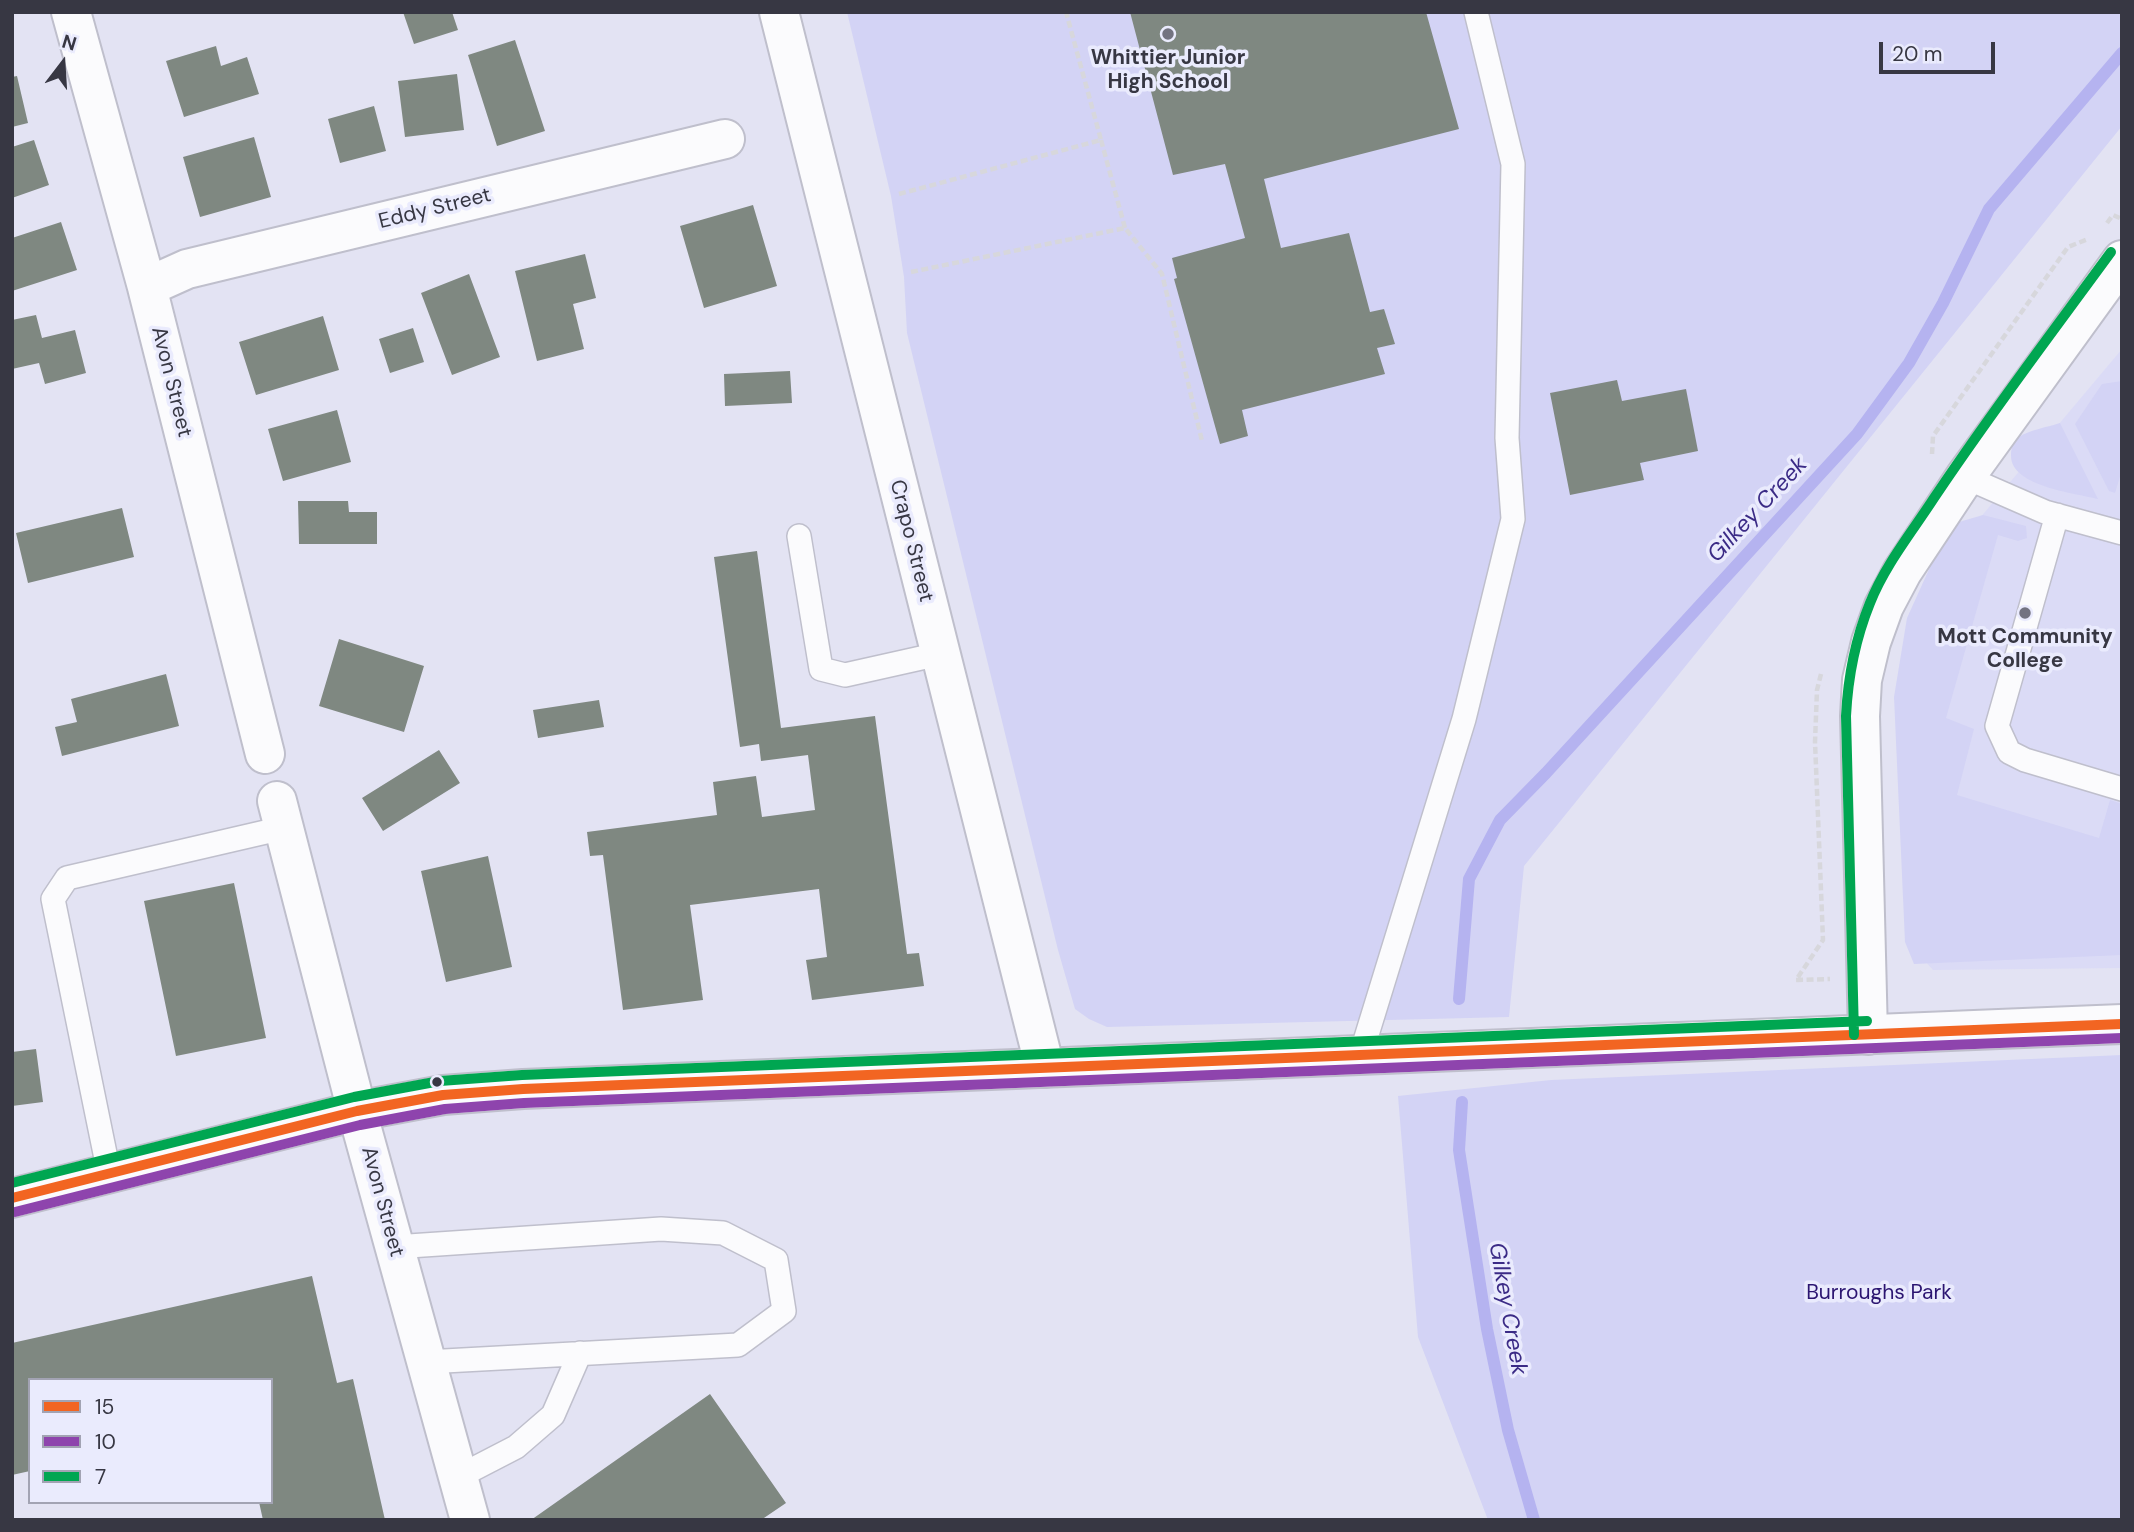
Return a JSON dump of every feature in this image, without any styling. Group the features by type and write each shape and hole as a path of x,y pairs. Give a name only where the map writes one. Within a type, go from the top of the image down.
{"street":[{"name":"Avon Street","path":"71,12 147,287 265,754"},
{"name":"Crapo Street","path":"779,12 1045,1068"},
{"name":"Eddy Street","path":"147,287 187,269 725,139"},
{"path":"1868,1035 1860,716 1862,680 1871,642 1884,606 1922,539 2122,260"},
{"name":"Avon Street","path":"280,815 357,1111 470,1520"},
{"path":"12,1198 357,1111 443,1095 523,1089 2122,1024"}],"lane":[{"path":"1361,1054 1464,719 1513,519 1507,438 1513,164 1476,12"},
{"path":"1965,477 2057,515 2122,533"},
{"path":"2057,515 1997,726 2009,752 2025,760 2122,789"},
{"path":"799,536 821,669 845,675 939,654"},
{"path":"109,1173 53,900 67,878 280,815"},
{"path":"394,1247 661,1229 723,1233 776,1260 784,1311 738,1345 426,1362"},
{"path":"458,1477 516,1447 553,1415 580,1353"}],"path":[{"path":"1066,12 1125,228 1162,274 1202,441"},
{"path":"899,194 1101,140"},
{"path":"911,272 1125,228"}],"shaded area":[{"name":"Mott Community College","path":"2122,349 2122,968 1933,970 1910,944 1953,550"}],"green space":[{"path":"847,12 2122,12 2122,126 1524,866 1509,1017 1107,1027 1075,1009 1058,950 907,333 904,277 891,196"},
{"path":"2122,381 2122,470 2115,493 2109,491 2075,424 2102,384"},
{"path":"2060,423 2098,499 2060,491 2032,481 2021,475 2014,466 2012,448 2019,437"},
{"path":"1983,515 2026,526 2027,538 2018,541 1998,535 1946,718 1974,729 1957,795 2099,838 2110,800 2122,804 2122,955 1914,964 1905,942 1894,697 1907,618 1931,565 1959,522"},
{"name":"Burroughs Park","path":"2122,1055 2122,1520 1488,1520 1418,1337 1398,1096 1551,1080"}],"building":[{"path":"403,12 452,12 458,30 414,44"},
{"path":"1130,12 1426,12 1459,129 1264,179 1281,248 1349,233 1370,312 1384,309 1395,344 1377,348 1385,374 1242,410 1248,436 1220,444 1174,279 1177,278 1172,258 1245,238 1225,164 1173,175"},
{"path":"515,40 545,131 497,146 468,55"},
{"path":"216,46 221,66 247,57 259,94 184,117 166,61"},
{"path":"457,74 464,130 405,137 398,81"},
{"path":"17,76 28,123 12,127 12,77"},
{"path":"374,106 386,151 340,163 328,119"},
{"path":"254,137 271,197 200,217 183,157"},
{"path":"34,140 49,185 12,198 12,147"},
{"path":"753,205 777,286 704,308 680,226"},
{"path":"61,222 77,270 12,291 12,238"},
{"path":"585,254 596,298 573,304 584,349 537,361 515,271"},
{"path":"469,274 500,357 452,375 421,293"},
{"path":"36,315 42,338 75,330 86,373 45,384 39,363 12,369 12,320"},
{"path":"323,316 339,370 256,395 239,342"},
{"path":"413,328 424,362 390,373 379,339"},
{"path":"790,371 792,403 725,406 724,374"},
{"path":"1617,380 1622,401 1686,389 1698,451 1640,463 1644,480 1570,495 1550,393"},
{"path":"337,410 351,462 283,481 268,429"},
{"path":"298,501 348,501 349,512 377,512 377,544 299,544"},
{"path":"122,508 134,557 28,583 16,533"},
{"path":"757,551 781,728 875,716 907,954 919,953 924,986 812,1000 806,960 827,957 819,889 690,905 703,1000 623,1010 603,855 590,856 587,832 717,815 713,782 756,776 762,817 815,810 808,755 761,761 759,744 740,747 714,557"},
{"path":"339,639 424,666 404,732 319,706"},
{"path":"166,674 179,726 62,756 55,727 77,722 71,699"},
{"path":"599,700 604,727 538,738 533,710"},
{"path":"439,750 460,783 383,831 362,798"},
{"path":"488,856 512,967 446,982 421,871"},
{"path":"234,883 266,1038 176,1056 144,901"},
{"path":"36,1049 43,1102 12,1106 12,1052"},
{"path":"312,1276 337,1383 353,1379 385,1520 263,1520 259,1504 273,1504 273,1378 28,1378 28,1471 12,1475 12,1343"},
{"path":"710,1394 786,1503 761,1520 531,1520"}],"waterway":[{"name":"Gilkey Creek","path":"1459,999 1469,879 1500,820 1857,434 1909,363 1943,303 1989,209 2122,53"},
{"name":"Gilkey Creek","path":"1462,1102 1459,1150 1487,1329 1508,1430 1534,1520"}],"transit line":[{"name":"7","path":"1854,1035 1846,716 1848,687 1860,631 1876,589 1899,549 2021,374 2111,252"},
{"name":"7","path":"12,1183 354,1097 440,1081 522,1075 1867,1021"},
{"name":"15","path":"12,1198 357,1111 443,1095 523,1089 2122,1024"},
{"name":"10","path":"15,1212 360,1125 445,1109 524,1103 2122,1038"}],"place":[{"name":"Whittier Junior High School","path":"1168,34"},
{"name":"Mott Community College","path":"2025,613"}]}
